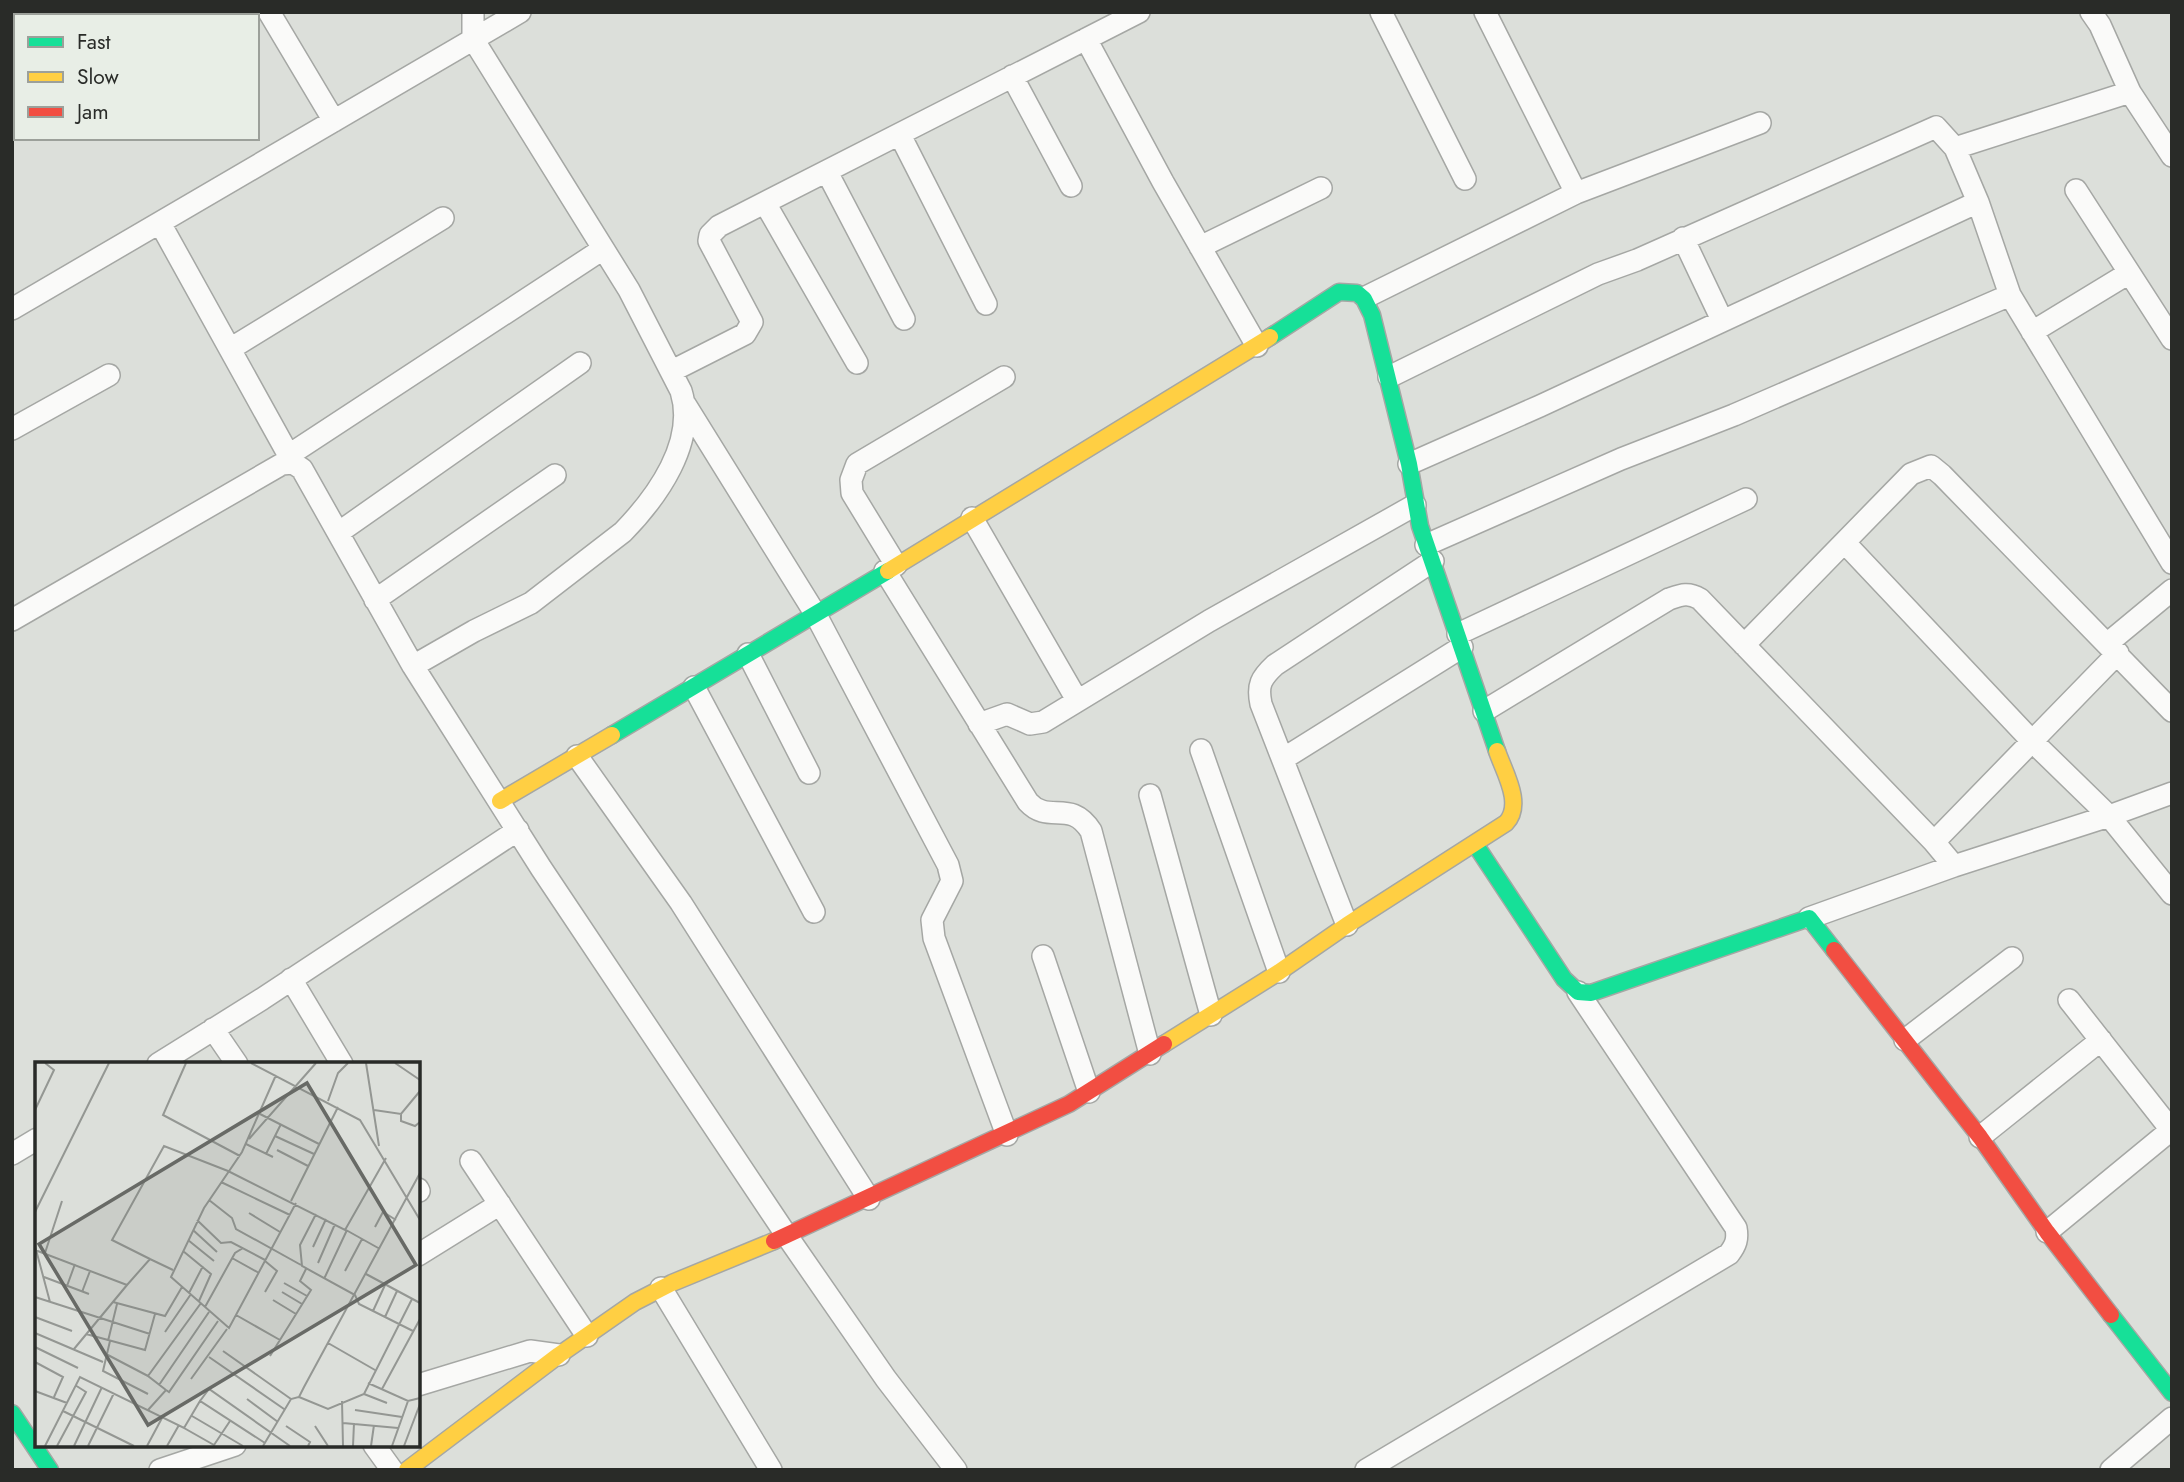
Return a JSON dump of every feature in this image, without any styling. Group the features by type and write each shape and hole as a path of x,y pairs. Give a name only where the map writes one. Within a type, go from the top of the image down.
{"street":[{"path":"269,12 334,121"},
{"path":"474,12 474,39 629,290 672,371 685,404 817,615 952,875 949,891 932,920 934,939 1007,1135"},
{"path":"12,309 520,12"},
{"path":"672,371 745,334 752,322 711,248 709,235 719,226 1139,12"},
{"path":"1381,12 1465,178"},
{"path":"1485,12 1576,193"},
{"path":"2091,12 2100,25 2130,92 2172,156"},
{"path":"1086,39 1257,346"},
{"path":"1012,76 1071,186"},
{"path":"1955,148 2130,92"},
{"path":"1366,298 1576,193 1760,123"},
{"path":"1389,377 1598,274 1637,260 1936,127 1955,148 1978,202 2010,295 2172,563"},
{"path":"900,135 986,304"},
{"path":"827,172 904,319"},
{"path":"1200,247 1321,188"},
{"path":"2076,190 2172,339"},
{"path":"1409,464 1978,202"},
{"path":"765,203 857,363"},
{"path":"230,349 443,219"},
{"path":"160,223 291,459 306,474 413,666 518,830 787,1236 887,1379 956,1470"},
{"path":"1683,238 1722,320"},
{"path":"12,620 291,459 603,249"},
{"path":"2032,331 2129,273"},
{"path":"407,1470 559,1355 635,1302 661,1288 869,1199 1069,1104 1508,823 1515,811 1515,803 1415,505 1409,464 1389,377 1366,298 1358,292 1348,290 1339,292 1257,346 817,615 500,801"},
{"path":"1348,925 1261,704 1258,691 1260,680 1275,665 1430,553 1621,459 1734,415 2010,295"},
{"path":"338,533 580,363"},
{"path":"12,429 109,375"},
{"path":"1003,377 857,464 851,480 852,493 890,568 979,724 1033,807 1042,813 1075,815 1091,831 1150,1054"},
{"path":"413,666 464,636 531,603 623,532 636,518 673,464 685,404"},
{"path":"1744,645 1911,474 1931,466 2113,648 2172,711"},
{"path":"375,600 555,475"},
{"path":"1283,759 1460,641 1746,499"},
{"path":"979,724 1007,713 1036,724 1209,621 1415,505"},
{"path":"972,518 1077,700"},
{"path":"1845,543 2031,740 2109,816 2172,894"},
{"path":"1934,842 2031,740 2113,648 2172,590"},
{"path":"1484,711 1669,599 1693,595 1700,599 1954,866"},
{"path":"748,654 809,773"},
{"path":"694,687 814,912"},
{"path":"1201,750 1279,972"},
{"path":"577,756 681,903 869,1199"},
{"path":"1578,992 1591,993 2172,793"},
{"path":"1150,795 1211,1015"},
{"path":"162,1062 518,830"},
{"path":"1366,1470 1729,1254 1737,1237 1736,1228 1578,992 1564,979 1475,844"},
{"path":"1809,918 1980,1137 2047,1233 2172,1393"},
{"path":"1043,956 1089,1092"},
{"path":"1905,1040 2012,958"},
{"path":"290,979 341,1062"},
{"path":"2047,1233 2171,1130 2069,1000"},
{"path":"214,1029 236,1062"},
{"path":"1980,1137 2101,1040"},
{"path":"12,1154 35,1140"},
{"path":"471,1161 587,1336"},
{"path":"420,1254 499,1204"},
{"path":"661,1288 771,1470"},
{"path":"420,1384 530,1351 559,1355"},
{"path":"12,1413 50,1470"},
{"path":"2111,1470 2172,1418"},
{"path":"160,1470 229,1447"},
{"path":"375,1447 392,1470"}],"traffic: fast":[{"path":"1270,337 1339,292 1357,293 1364,299 1372,315 1409,464 1420,526 1497,751"},
{"path":"612,735 888,571"},
{"path":"1475,844 1564,979 1578,992 1591,993 1809,918 1834,950"},
{"path":"2111,1315 2172,1393"},
{"path":"12,1413 50,1470"}],"traffic: slow":[{"path":"888,571 1270,337"},
{"path":"500,801 612,735"},
{"path":"1164,1044 1506,823 1511,815 1513,797 1497,751"},
{"path":"407,1470 559,1355 635,1302 672,1283 774,1241"}],"traffic: jam":[{"path":"1834,950 1980,1137 2047,1232 2111,1315"},
{"path":"774,1241 1069,1104 1164,1044"}]}
